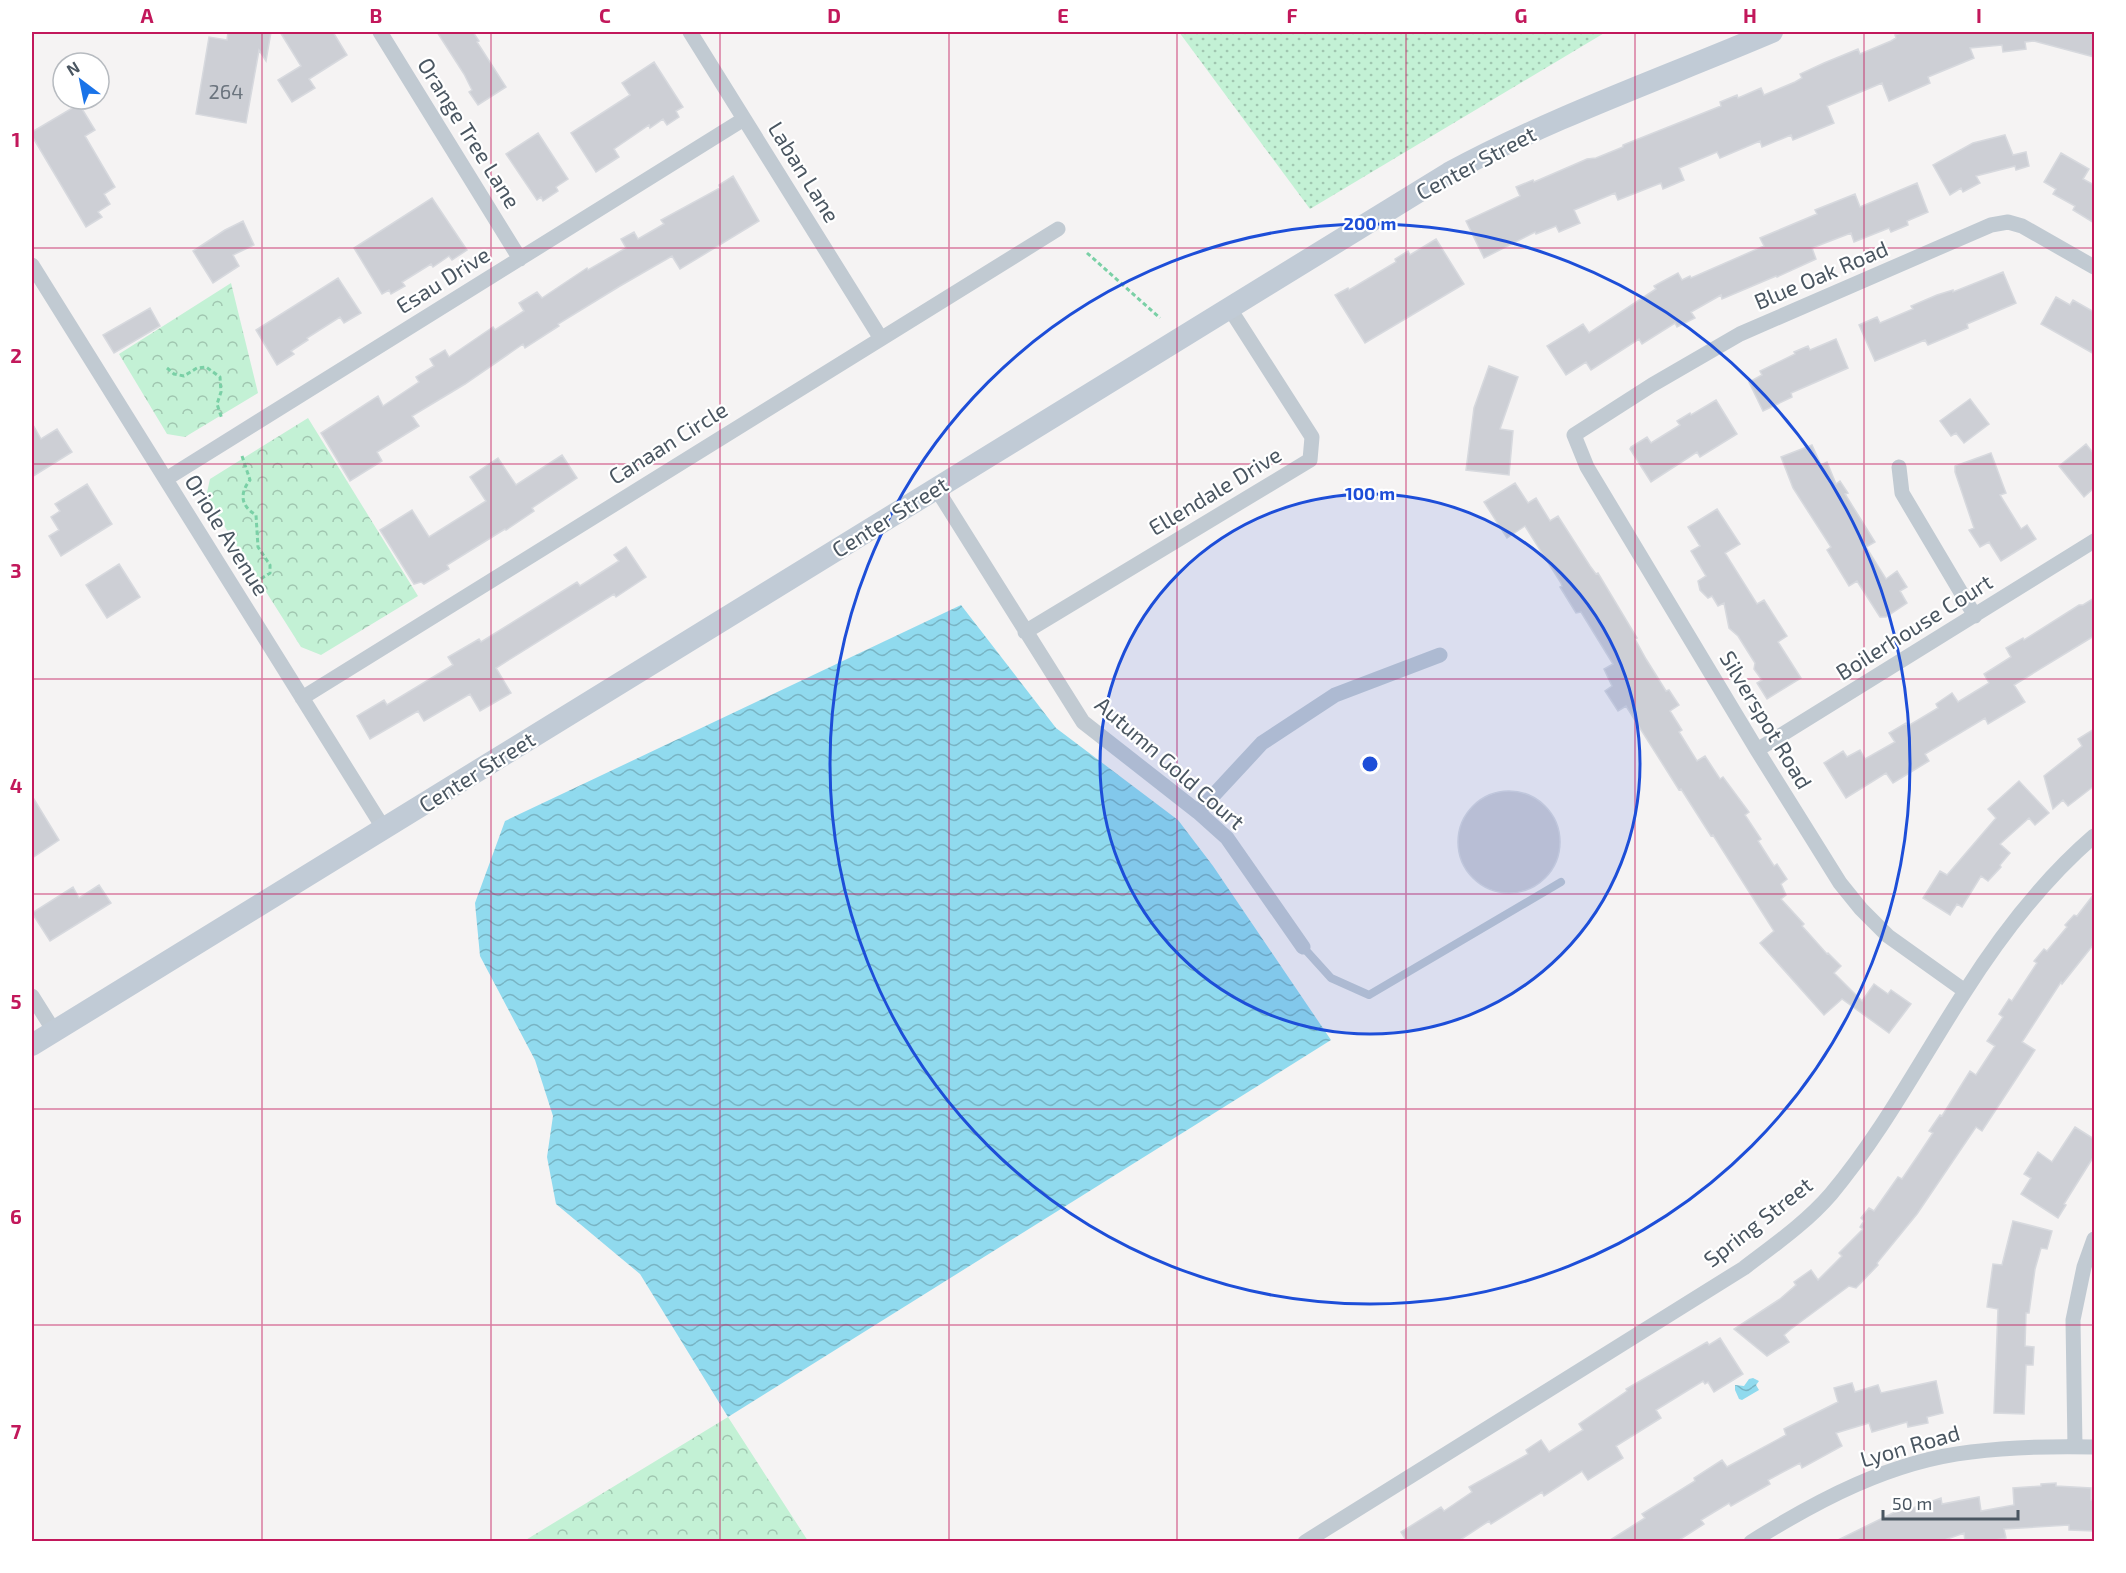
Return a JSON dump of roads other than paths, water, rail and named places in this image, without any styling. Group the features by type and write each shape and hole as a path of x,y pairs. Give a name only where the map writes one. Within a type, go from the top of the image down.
{"street":[{"name":"Orange Tree Lane","path":"380,32 520,259"},
{"name":"Laban Lane","path":"690,32 880,337"},
{"name":"Center Street","path":"32,1045 1449,173 1487,153 1772,32"},
{"name":"Esau Drive","path":"166,480 744,119"},
{"name":"Blue Oak Road","path":"1574,435 1652,385 1740,334 1991,225 2008,222 2022,226 2094,267"},
{"name":"Canaan Circle","path":"302,698 1058,228"},
{"name":"Oriole Avenue","path":"32,265 384,829"},
{"name":"Ellendale Drive","path":"1025,632 1310,460 1312,437 1230,309"},
{"name":"Silverspot Road","path":"1574,435 1587,466 1757,750 1840,883 1861,909 1888,936 1965,991"},
{"path":"1899,467 1902,493 1974,616"},
{"name":"Autumn Gold Court","path":"936,488 1083,722 1198,812 1227,838 1303,947"},
{"name":"Boilerhouse Court","path":"1757,750 2094,541"},
{"path":"1198,812 1262,743 1335,695 1440,655"},
{"name":"Spring Street","path":"1305,1542 1744,1268 1802,1222 1829,1196 1871,1140 1965,991 2037,893 2066,860 2094,836"},
{"path":"32,996 54,1031"},
{"path":"2075,1447 2073,1320 2084,1267 2094,1239"},
{"name":"Lyon Road","path":"1751,1542 1782,1522 1838,1492 1889,1471 1969,1452 2021,1447 2094,1448"}],"lane":[{"path":"1303,947 1331,978 1369,995 1562,882"}],"water":[{"path":"961,605 1056,728 1178,820 1213,866 1331,1040 728,1417 640,1274 556,1204 547,1157 553,1116 535,1060 480,956 475,903 505,821"},
{"path":"1749,1379 1759,1381 1756,1385 1759,1390 1742,1400 1739,1399 1735,1385 1744,1386"}]}
